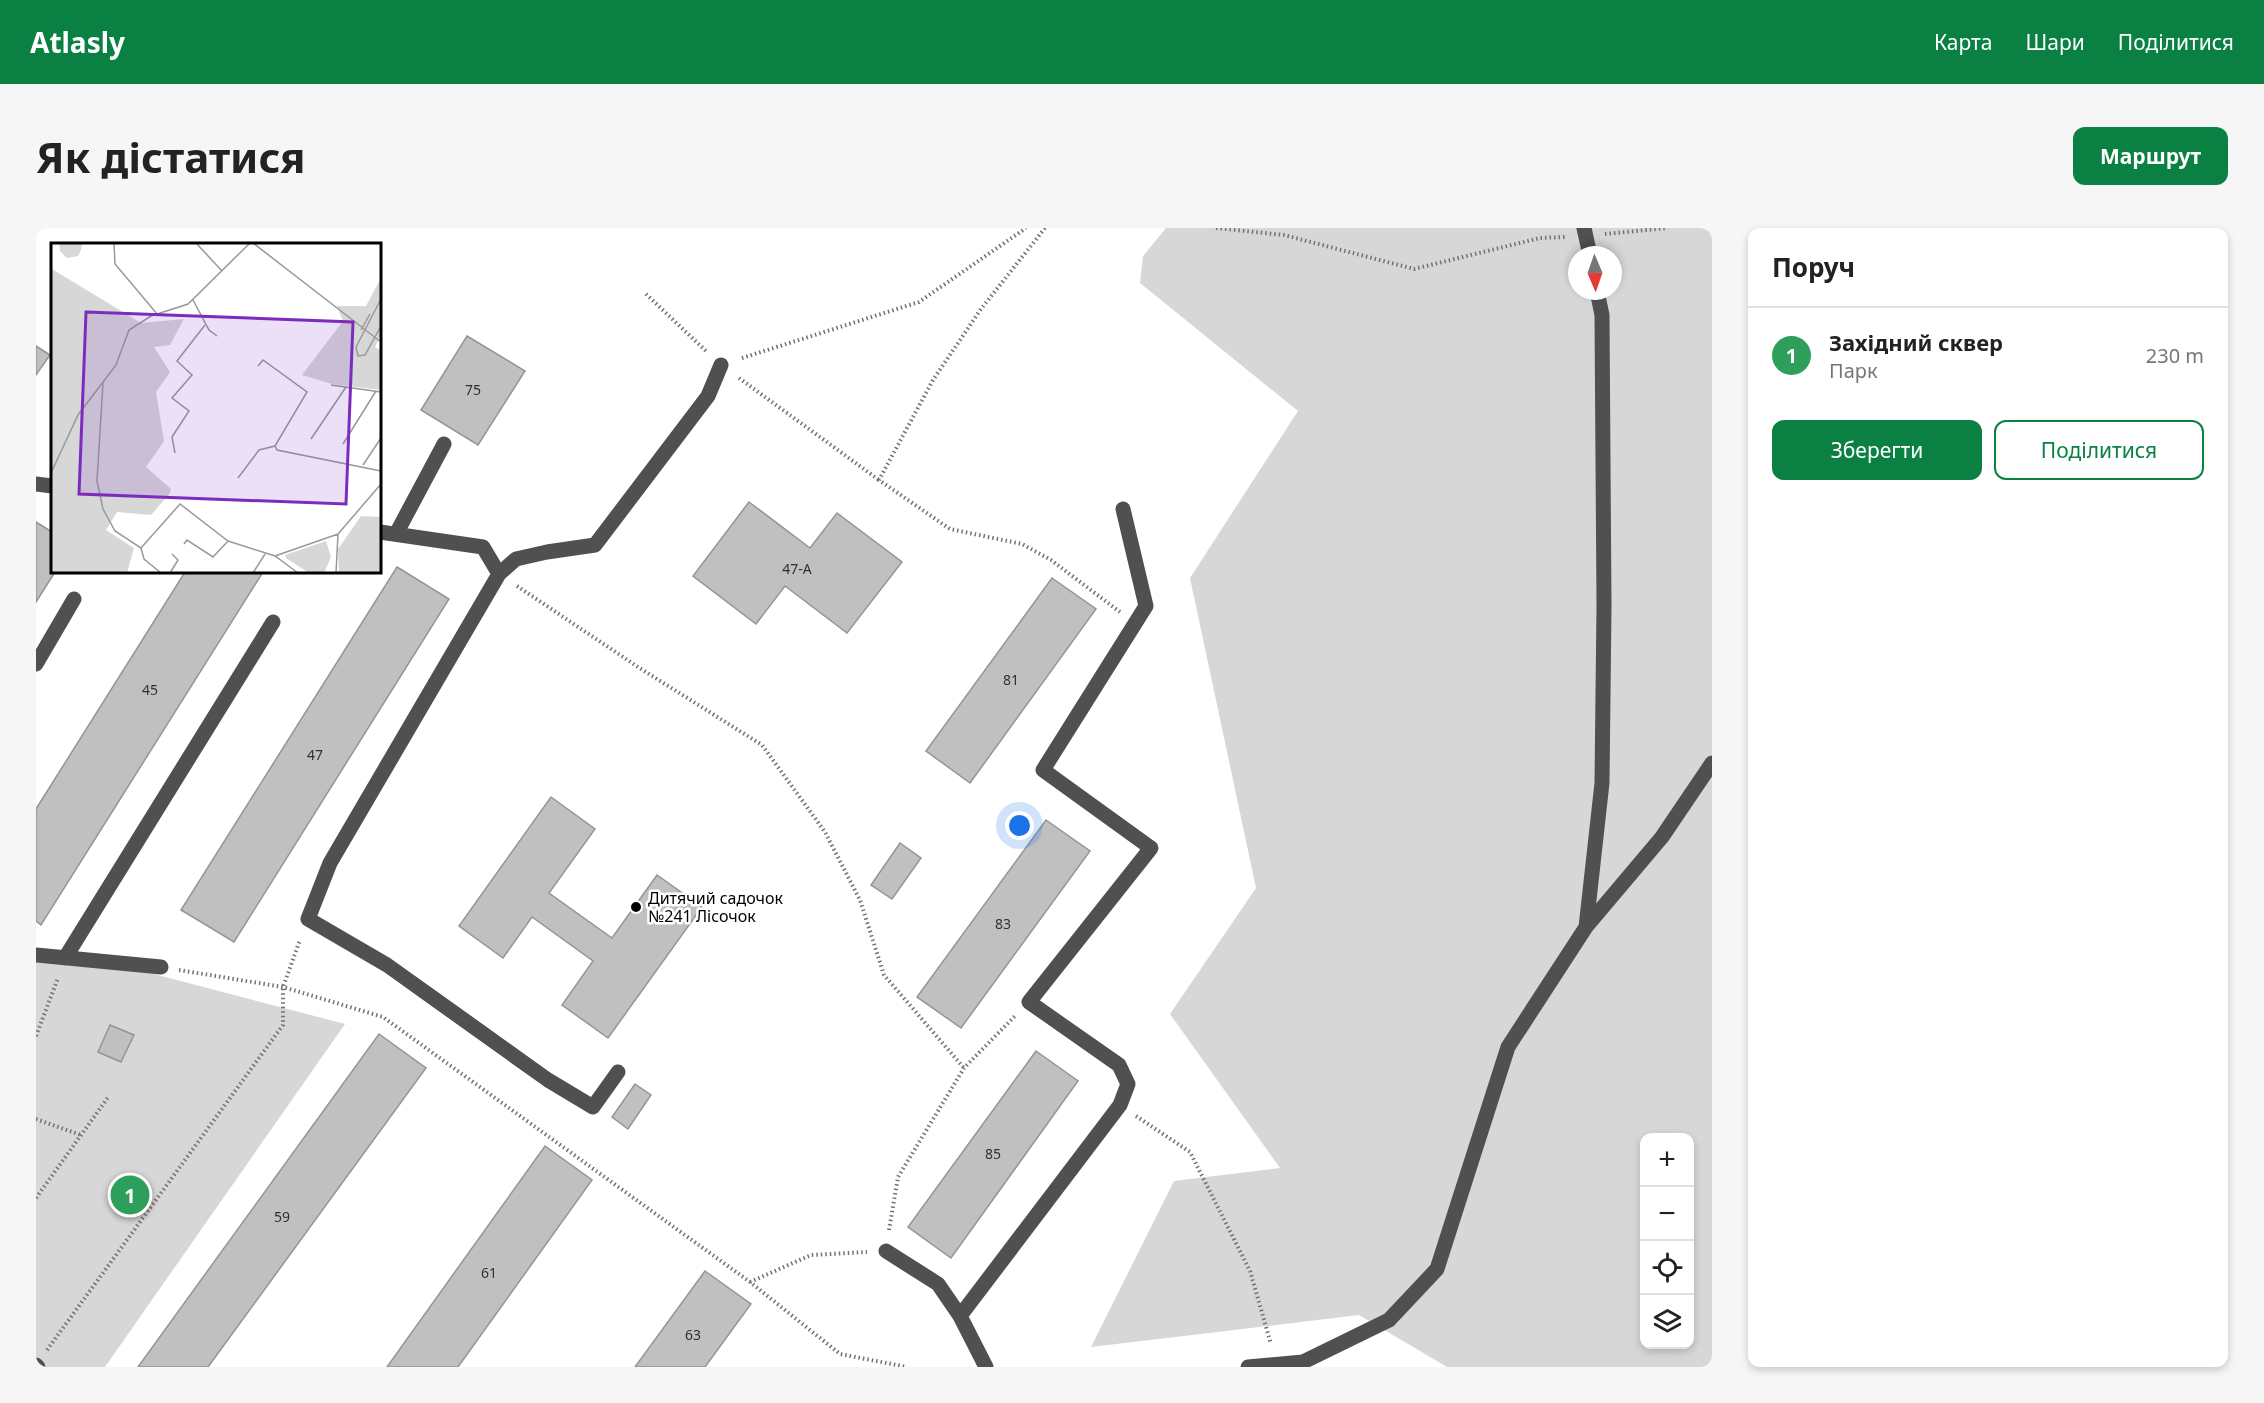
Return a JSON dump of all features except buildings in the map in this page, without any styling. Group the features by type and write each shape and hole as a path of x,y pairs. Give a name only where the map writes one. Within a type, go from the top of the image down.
{"street":[{"path":"1586,927 1603,761 1602,327 1598,300"},
{"path":"618,1072 593,1107 548,1080 387,965 308,919 330,863 499,574 516,559 595,545 708,396 721,365"},
{"path":"396,534 444,444"},
{"path":"36,484 51,486"},
{"path":"960,1317 1120,1105 1128,1084 1119,1065 1029,1002 1151,848 1044,770 1146,606 1122,509"},
{"path":"381,532 483,547 499,574"},
{"path":"36,664 74,599"},
{"path":"65,958 273,622"},
{"path":"1256,1366 1303,1362 1389,1320 1437,1269 1508,1047 1586,927 1662,837 1712,763"},
{"path":"36,955 161,967"},
{"path":"886,1251 938,1284 960,1317 986,1367"}],"path":[{"path":"721,365 919,302 1026,228"},
{"path":"879,480 933,380 981,309 1044,228"},
{"path":"1216,228 1284,235 1414,269 1540,238 1585,232 1667,228"},
{"path":"646,294 721,365 950,529 1022,544 1051,560 1135,623"},
{"path":"499,574 638,668 762,745 825,832 860,900 884,975 964,1068"},
{"path":"37,1366 283,1025 283,987 308,919"},
{"path":"36,1036 65,958"},
{"path":"161,967 283,987 383,1017 750,1282 840,1354 907,1367"},
{"path":"750,1282 811,1255 886,1251 898,1177 964,1068 1029,1002"},
{"path":"36,1198 109,1096"},
{"path":"1120,1105 1190,1152 1250,1271 1278,1365"},
{"path":"36,1119 81,1135"}],"shaded area":[{"path":"1166,228 1712,228 1712,1367 1447,1367 1359,1315 1091,1347 1174,1181 1280,1168 1170,1014 1256,888 1190,578 1298,411 1140,283 1143,256"},
{"path":"36,962 150,973 345,1024 105,1367 36,1367"}],"place":[{"name":"Дитячий садочок №241 Лісочок","path":"636,907"},
{"name":"Західний сквер","path":"130,1195"}]}
